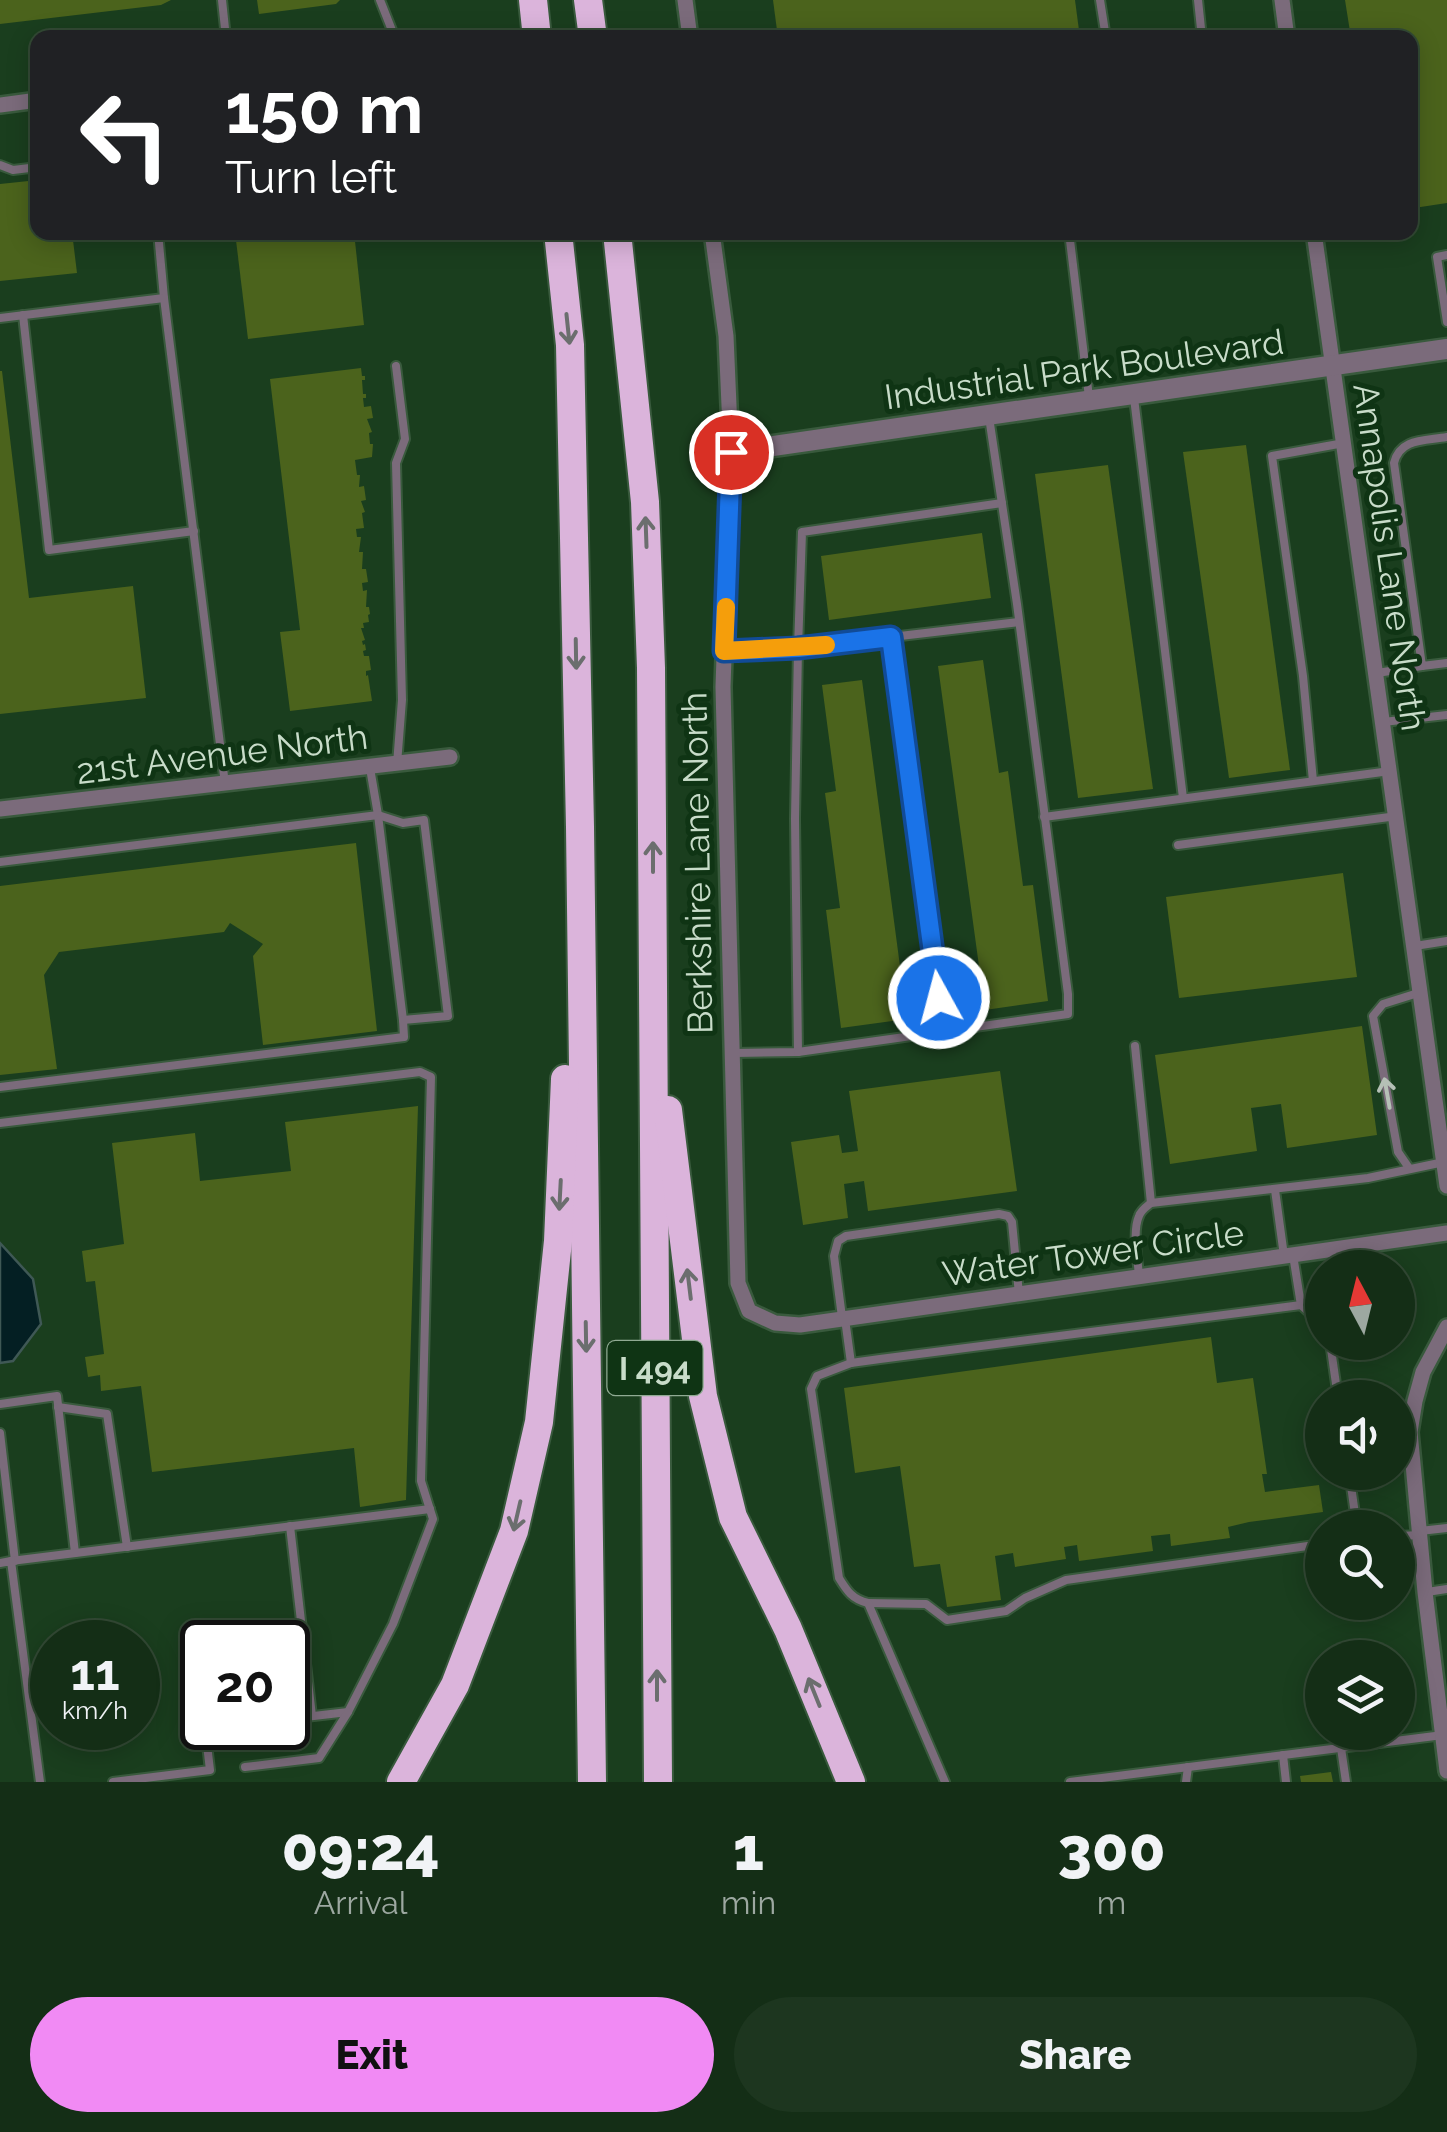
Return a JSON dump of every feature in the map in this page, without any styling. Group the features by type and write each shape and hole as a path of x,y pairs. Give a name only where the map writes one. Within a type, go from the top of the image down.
{"highway":[{"path":"533,0 536,30"},
{"path":"588,0 592,30"},
{"name":"I 494","path":"559,240 570,344 592,1782"},
{"name":"I 494","path":"618,240 645,502 652,668 658,1782"},
{"path":"654,954 666,1098 703,1396 733,1518 788,1629 851,1782"},
{"path":"401,1782 455,1685 514,1531 523,1495 539,1422 558,1241 567,1044 581,994"}],"street":[{"path":"686,0 689,30"},
{"path":"1282,0 1286,30"},
{"path":"0,104 30,101"},
{"name":"Berkshire Lane North","path":"713,240 726,336 731,452 724,651 731,1053 738,1283 749,1311"},
{"name":"Annapolis Lane North","path":"1315,240 1447,1186"},
{"name":"Industrial Park Boulevard","path":"731,452 1447,348"},
{"name":"21st Avenue North","path":"0,810 450,757"},
{"name":"Water Tower Circle","path":"749,1311 774,1323 800,1326 1447,1232"},
{"path":"1447,1327 1424,1372 1410,1432 1447,1771"}],"lane":[{"path":"222,0 225,30"},
{"path":"380,0 392,30"},
{"path":"1100,0 1105,30"},
{"path":"1198,0 1201,30"},
{"path":"0,165 13,170 30,168"},
{"path":"159,240 225,784"},
{"path":"1070,240 1089,400"},
{"path":"1447,255 1437,256 1447,322"},
{"path":"0,318 164,298"},
{"path":"23,315 49,550 194,532"},
{"path":"396,366 404,439 396,464 402,700 397,764"},
{"path":"1133,394 1184,798"},
{"path":"731,1053 798,1052 1068,1014 989,414"},
{"path":"1422,666 1394,462 1396,452 1404,444 1447,438"},
{"path":"1314,781 1272,456 1344,443"},
{"path":"798,1052 796,819 802,532 1002,502"},
{"path":"724,651 798,648 1019,622"},
{"path":"891,637 944,1032"},
{"path":"1376,674 1447,663"},
{"path":"1384,722 1447,715"},
{"path":"0,1087 404,1037 370,768"},
{"path":"1044,817 1390,770"},
{"path":"0,862 378,815 403,823 424,820 448,1016 403,1020"},
{"path":"1178,845 1397,816"},
{"path":"1415,946 1447,942"},
{"path":"1409,1168 1398,1152 1373,1016 1383,1004 1421,992"},
{"path":"1134,1046 1150,1203"},
{"path":"0,1123 420,1072 431,1076 421,1480 433,1519 393,1624 348,1712 319,1758 246,1768"},
{"path":"1139,1277 1138,1218 1150,1203 1368,1178 1409,1168 1444,1153"},
{"path":"1275,1190 1288,1256 1305,1309"},
{"path":"851,1363 834,1256 838,1241 846,1236 980,1216 1008,1216 1012,1222 1018,1294"},
{"path":"1301,1305 851,1363 817,1376 811,1389 838,1578 856,1600 868,1604 926,1604 947,1620 1006,1611 1066,1580 1305,1546"},
{"path":"0,1404 57,1396 75,1553"},
{"path":"58,1406 107,1414 127,1547"},
{"path":"0,1433 40,1782"},
{"path":"0,1563 430,1509"},
{"path":"290,1526 312,1716 348,1712"},
{"path":"1415,1534 1447,1528"},
{"path":"1425,1592 1447,1589"},
{"path":"868,1604 945,1782"},
{"path":"1415,1738 1445,1734"},
{"path":"112,1782 210,1770 207,1750"},
{"path":"1070,1782 1141,1777 1188,1767 1324,1750"},
{"path":"1341,1750 1346,1782"},
{"path":"1282,1755 1286,1782"},
{"path":"1186,1782 1188,1767"}],"water":[{"path":"0,1243 33,1279 41,1324 13,1361 0,1363"}],"building":[{"path":"0,0 171,0 161,5 0,24"},
{"path":"257,0 340,0 336,4 259,14"},
{"path":"773,0 1075,0 1079,30 777,30"},
{"path":"1345,0 1447,0 1447,203 1418,207 1418,30 1350,30"},
{"path":"30,181 30,240 73,240 77,273 0,281 0,184"},
{"path":"236,240 355,240 364,325 248,339"},
{"path":"361,368 365,376 364,407 371,406 373,418 367,419 372,432 372,457 355,460 359,487 364,486 366,500 361,501 364,528 356,529 357,537 361,537 359,552 363,552 362,569 366,569 368,582 362,583 363,591 367,590 369,622 361,628 364,656 369,656 371,670 366,671 366,676 372,701 290,711 280,632 300,630 270,379"},
{"path":"0,371 29,598 133,586 146,698 0,714"},
{"path":"1246,445 1290,770 1229,778 1183,452"},
{"path":"1108,465 1153,789 1078,798 1035,474"},
{"path":"982,533 991,598 829,620 821,556"},
{"path":"983,660 999,773 1008,771 1023,886 1033,885 1048,1001 985,1010 938,666"},
{"path":"862,680 907,1019 841,1028 826,910 840,908 825,793 836,791 822,685"},
{"path":"356,843 377,1031 263,1045 253,956 263,944 230,923 224,932 59,952 44,975 57,1069 0,1075 0,886"},
{"path":"1343,873 1357,977 1179,998 1166,897"},
{"path":"1362,1026 1377,1135 1287,1148 1281,1104 1251,1108 1257,1151 1170,1164 1155,1055"},
{"path":"1000,1071 1017,1191 868,1211 864,1181 844,1184 848,1218 803,1225 791,1142 839,1135 842,1153 858,1151 849,1091"},
{"path":"418,1106 406,1500 360,1507 354,1448 152,1472 141,1386 101,1391 100,1375 88,1377 85,1357 104,1354 95,1281 86,1282 82,1251 124,1244 112,1143 195,1133 200,1181 291,1171 285,1122"},
{"path":"1211,1337 1217,1383 1253,1378 1267,1474 1262,1474 1265,1492 1305,1487 1305,1490 1320,1490 1323,1510 1305,1510 1305,1514 1228,1527 1230,1538 1171,1546 1170,1534 1151,1536 1153,1551 1079,1561 1077,1545 1064,1547 1066,1559 1015,1567 1013,1553 995,1556 1001,1600 947,1607 940,1564 914,1567 900,1466 855,1473 844,1388"},
{"path":"1331,1772 1333,1782 1301,1782 1300,1776"}],"slow traffic":[{"path":"726,607 724,651 826,645"}],"route":[{"path":"731,452 724,651 798,648 891,637 939,998"}]}
